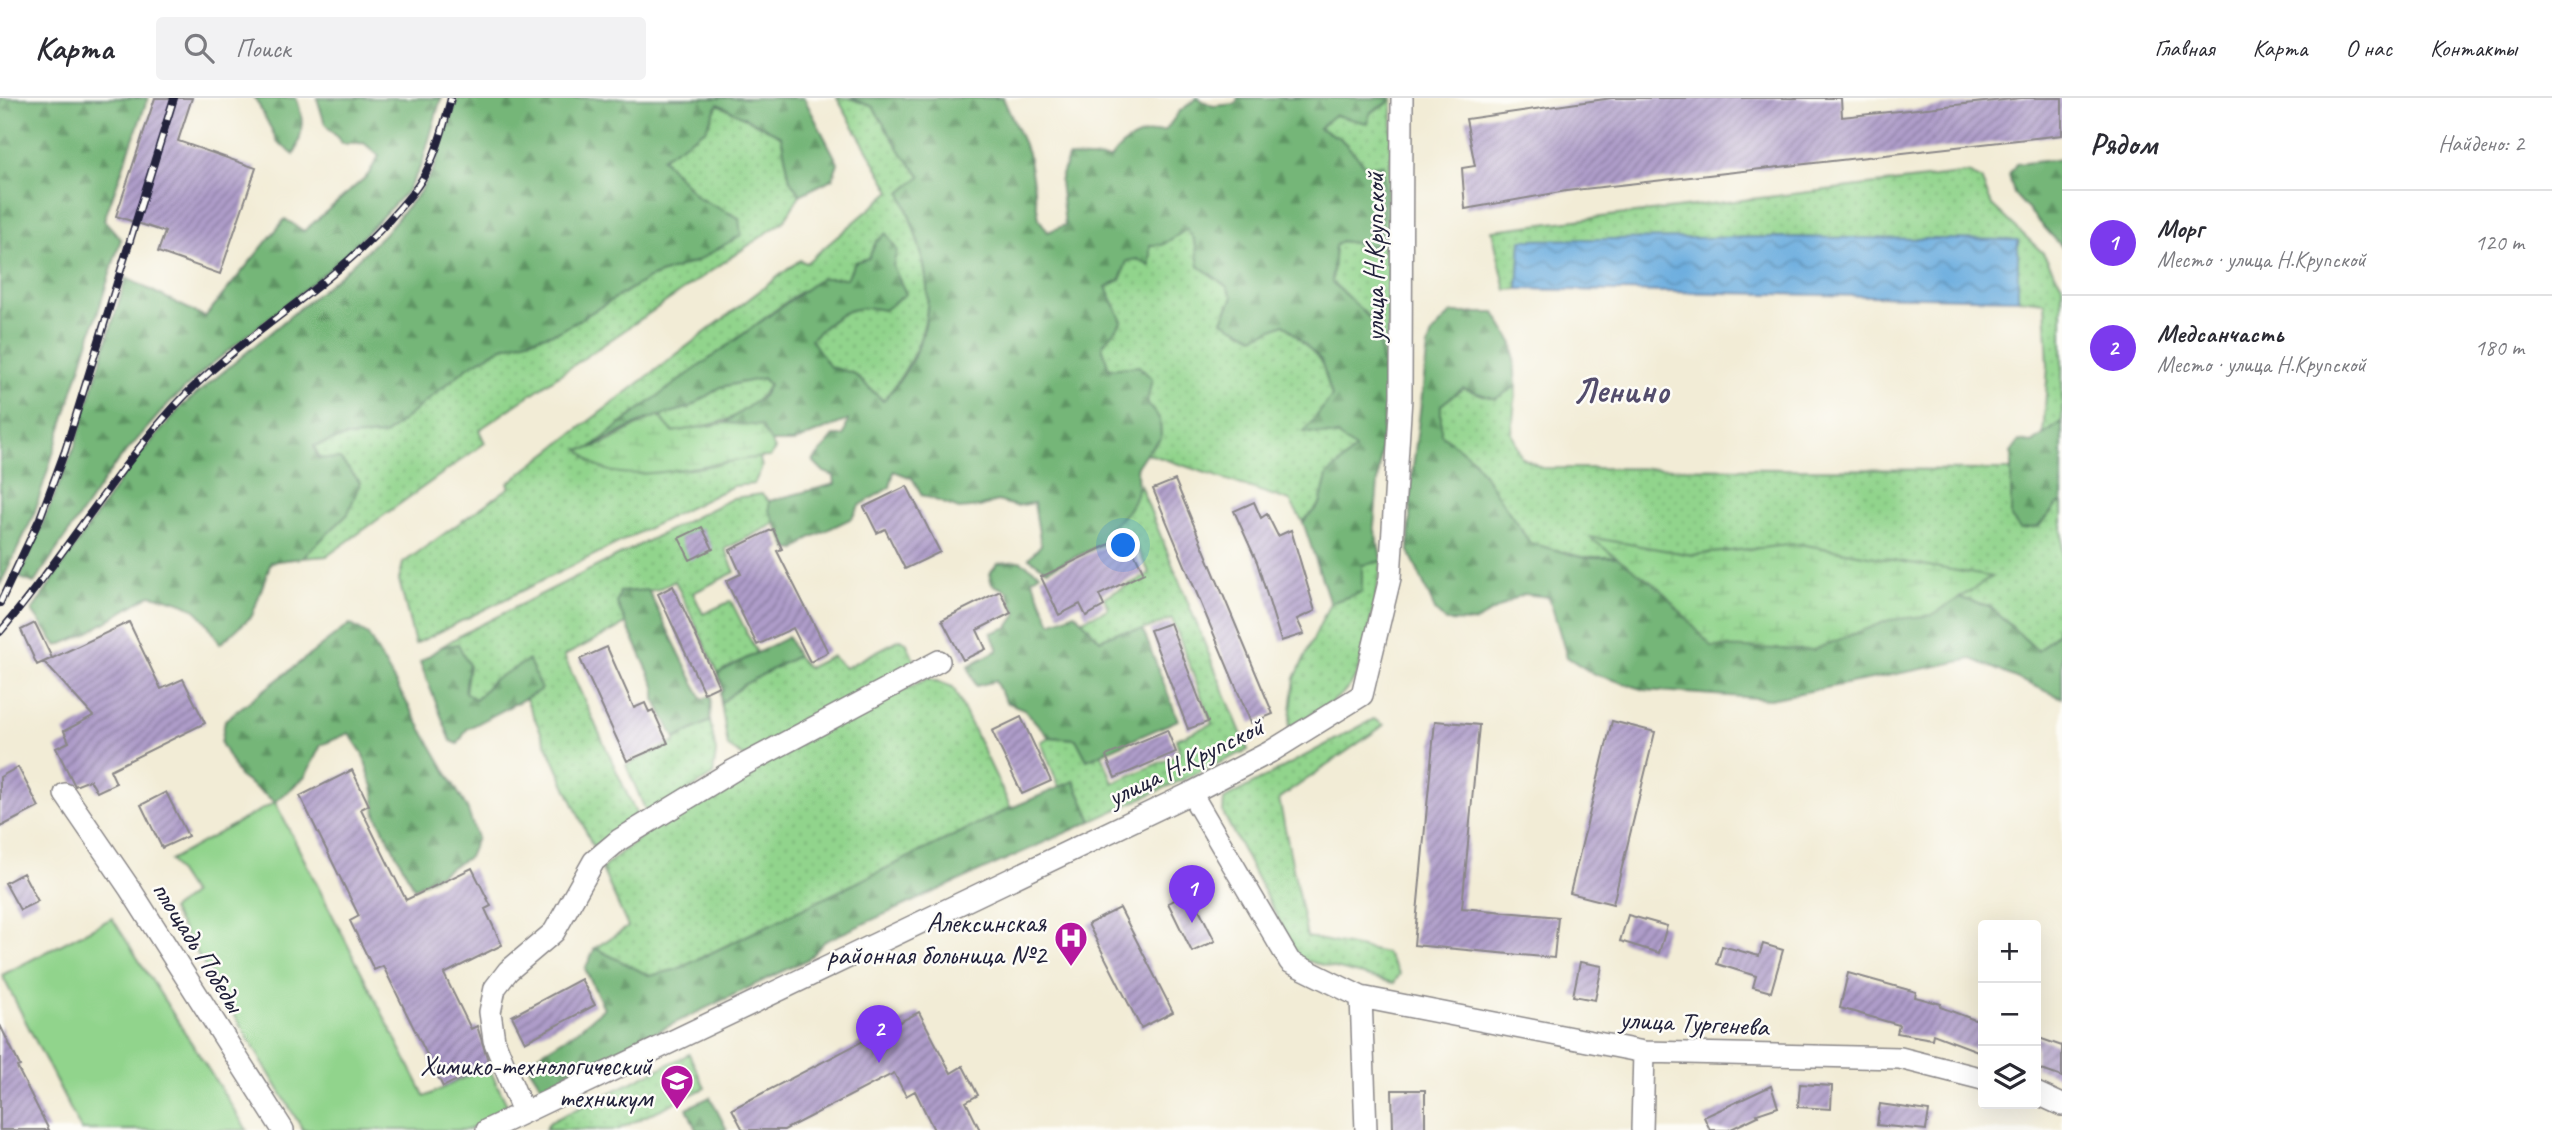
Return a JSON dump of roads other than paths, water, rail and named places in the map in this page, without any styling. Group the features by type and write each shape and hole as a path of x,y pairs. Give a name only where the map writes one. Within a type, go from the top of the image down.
{"street":[{"name":"улица Н.Крупской","path":"487,1130 1191,793 1270,752 1362,695 1390,578 1401,397 1402,98"},
{"path":"523,1112 494,1040 490,1012 495,988 554,932 594,861 619,840 734,770 939,661"},
{"name":"улица Тургенева","path":"1191,793 1290,962 1361,997 1644,1052 1900,1058 1978,1078"},
{"name":"площадь Победы","path":"65,794 130,888 283,1130"},
{"path":"1361,997 1366,1130"},
{"path":"1642,1130 1644,1052"},
{"path":"2041,1095 2062,1105"}],"water":[{"path":"1774,237 2018,240 2018,299 1518,289 1521,240"}],"railway":[{"path":"0,603 40,518 65,451 174,98"},
{"path":"0,632 23,605 129,461 175,406 227,357 339,269 406,201 432,160 451,98"}],"place":[{"name":"Морг","path":"1192,923"},
{"name":"Алексинская районная больница №2","path":"1071,968"},
{"name":"Медсанчасть","path":"879,1063"},
{"name":"Химико-технологический техникум","path":"677,1111"}],"district":[{"name":"Ленино","path":"1621,390"}]}
